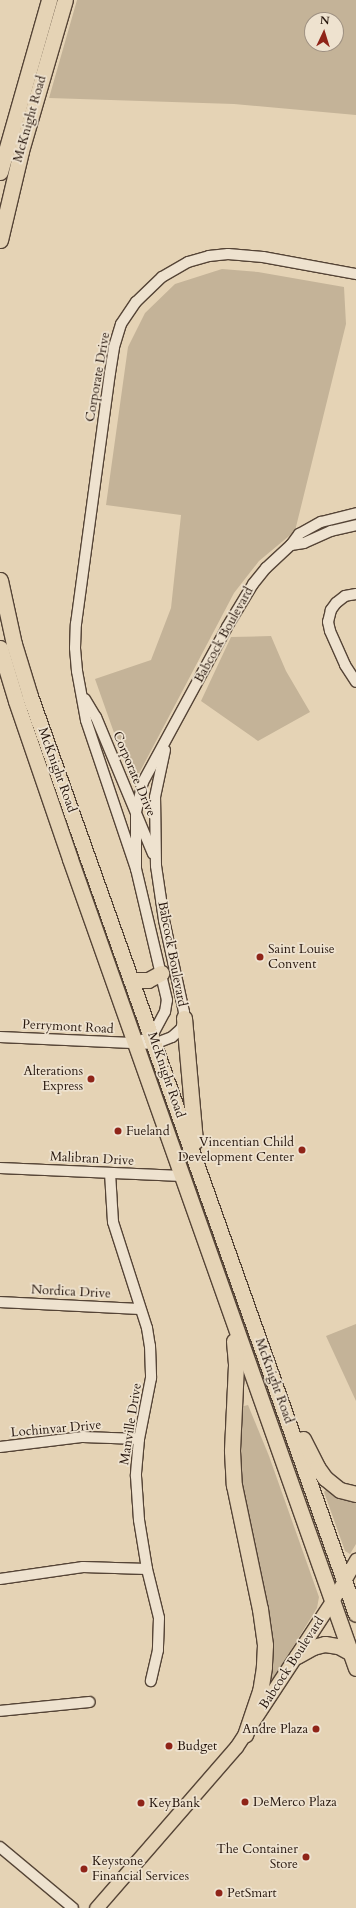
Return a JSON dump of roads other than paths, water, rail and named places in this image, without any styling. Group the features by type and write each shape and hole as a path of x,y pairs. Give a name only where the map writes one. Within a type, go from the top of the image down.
{"highway":[{"name":"McKnight Road","path":"0,172 49,0"},
{"name":"McKnight Road","path":"0,240 17,165 65,0"},
{"name":"McKnight Road","path":"0,580 14,644 30,696 356,1614"},
{"name":"McKnight Road","path":"0,648 16,701 135,1043 356,1668"},
{"path":"132,980 148,980 161,973"},
{"path":"184,1018 197,1165"},
{"path":"231,1314 236,1365 232,1451 234,1485 260,1609 265,1645 264,1667 260,1691 244,1736"},
{"path":"260,1343 317,1467 324,1478 334,1486 346,1492 356,1494"},
{"path":"297,1656 312,1647 325,1644 338,1646 351,1653"}],"main road":[{"name":"Babcock Boulevard","path":"96,1908 228,1757 244,1736 297,1656 356,1560"}],"street":[{"name":"Corporate Drive","path":"136,869 86,720 83,696 75,660 76,624 112,361 119,331 128,313 142,294 162,277 184,264 209,256 228,254 263,257 356,274"},
{"name":"Babcock Boulevard","path":"153,1040 166,1006 166,994 136,869 136,812 143,782 170,735 227,626 253,584 266,568 291,545 299,534 321,522 356,513"},
{"name":"Babcock Boulevard","path":"291,545 304,543 331,531 356,526"},
{"path":"356,594 345,596 336,603 328,622 330,631 349,671 356,682"},
{"name":"Corporate Drive","path":"83,696 96,717 151,849 156,866"},
{"name":"Babcock Boulevard","path":"135,1043 153,1040 177,1033 181,1029 184,1018 180,988 164,920 156,866 155,797 160,767 170,735"},
{"name":"Perrymont Road","path":"0,1037 135,1043"},
{"name":"Malibran Drive","path":"0,1168 182,1176"},
{"name":"Manville Drive","path":"110,1173 112,1222 149,1337 152,1366 139,1439 136,1476 137,1506 147,1569 158,1607 158,1650 152,1681"},
{"name":"Nordica Drive","path":"0,1302 140,1309"},
{"name":"Lochinvar Drive","path":"0,1447 83,1437 139,1439"},
{"path":"0,1579 83,1567 147,1569"},
{"path":"0,1711 90,1702"},
{"path":"0,1847 73,1908"}],"place":[{"name":"Saint Louise Convent","path":"260,957"},
{"name":"Alterations Express","path":"91,1079"},
{"name":"Fueland","path":"118,1131"},
{"name":"Vincentian Child Development Center","path":"302,1150"},
{"name":"Andre Plaza","path":"316,1729"},
{"name":"Budget","path":"169,1746"},
{"name":"DeMerco Plaza","path":"245,1802"},
{"name":"KeyBank","path":"141,1803"},
{"name":"The Container Store","path":"306,1857"},
{"name":"Keystone Financial Services","path":"84,1869"},
{"name":"PetSmart","path":"219,1893"}]}
